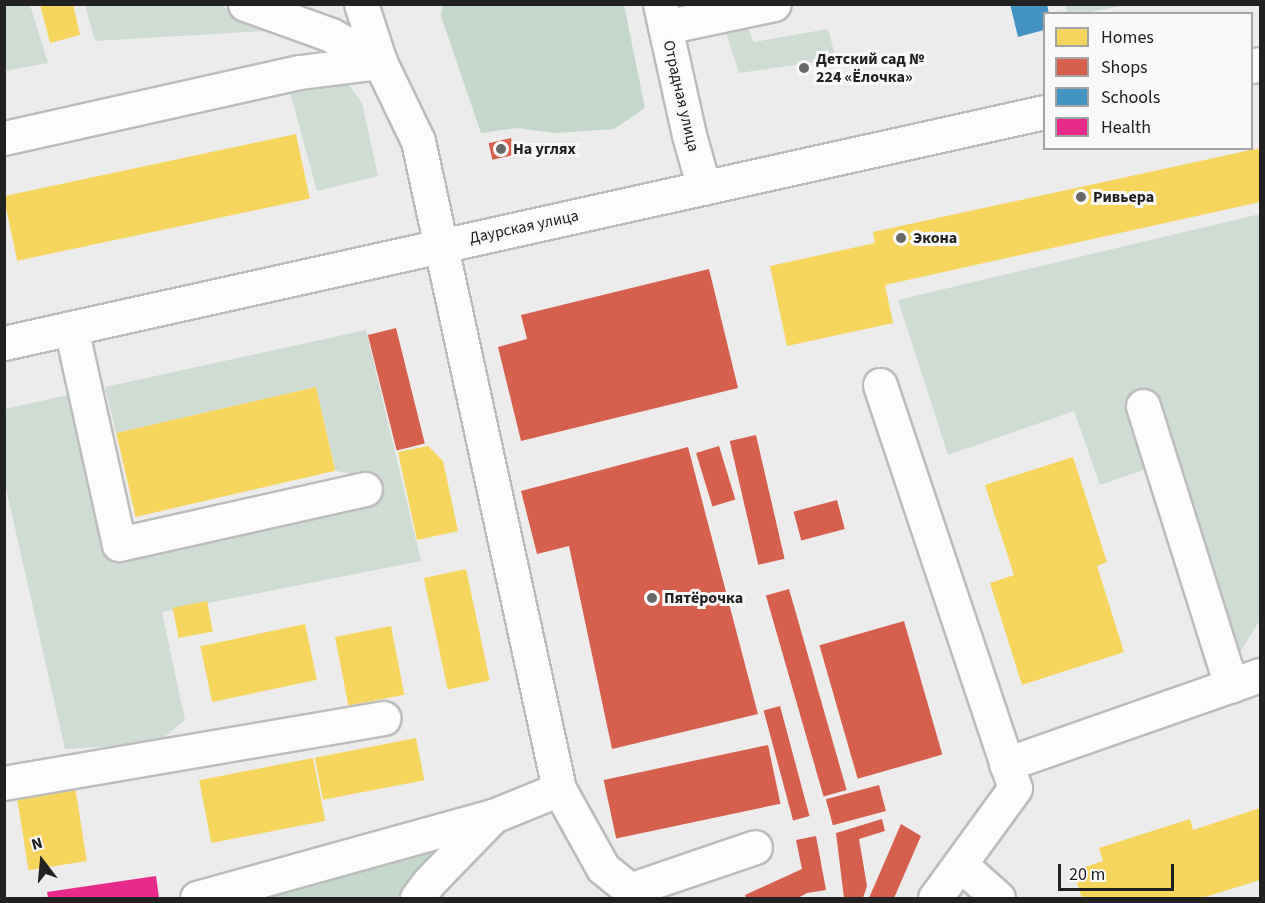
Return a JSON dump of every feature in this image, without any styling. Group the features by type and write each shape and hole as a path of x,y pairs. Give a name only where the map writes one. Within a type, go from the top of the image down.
{"street":[{"path":"245,4 331,35 380,62"},
{"path":"361,4 380,62 418,141 559,789 603,868 635,894 755,847"},
{"path":"663,16 774,4"},
{"name":"Отрадная улица","path":"663,16 688,135 704,188"},
{"path":"4,138 300,72 380,62"},
{"name":"Даурская улица","path":"4,343 1043,112"},
{"path":"71,328 119,544 365,489"},
{"path":"880,385 1010,776"},
{"path":"935,898 960,864 1010,776 1246,680 1143,406"},
{"path":"4,783 383,718"},
{"path":"197,898 493,816 559,789"},
{"path":"417,898 429,882 493,816"},
{"path":"960,864 998,898"}],"shaded area":[{"path":"5,4 30,5 48,63 5,71"},
{"path":"1065,4 1125,5 1091,12 1067,12"},
{"path":"85,5 219,5 283,30 95,41"},
{"path":"744,19 754,42 828,29 836,59 739,73 723,23"},
{"path":"340,72 362,103 378,176 317,191 287,81"},
{"path":"1260,214 1260,620 1234,662 1171,460 1100,485 1074,411 948,455 898,300"},
{"path":"366,330 421,561 162,612 185,720 156,744 65,749 5,484 4,409 78,393 113,549 374,478 336,471 316,387 116,433 105,387"}],"green space":[{"path":"443,5 624,5 645,108 614,129 555,133 517,128 481,133 441,16"},
{"path":"451,843 410,898 237,898"}],"building: Homes":[{"path":"40,4 73,4 80,35 50,43"},
{"path":"296,134 310,199 17,261 4,196"},
{"path":"1260,148 1260,202 885,285 893,323 787,346 770,266 875,243 873,232"},
{"path":"316,387 335,471 136,517 116,433"},
{"path":"428,446 443,461 458,531 417,540 398,452"},
{"path":"1073,457 1107,562 1097,566 1124,652 1022,685 990,583 1014,575 985,485"},
{"path":"466,569 490,681 448,689 424,578"},
{"path":"207,601 213,631 179,638 173,608"},
{"path":"305,624 317,680 212,702 200,646"},
{"path":"391,626 404,695 348,706 335,637"},
{"path":"416,738 424,780 323,800 315,758"},
{"path":"313,758 325,821 211,843 199,780"},
{"path":"74,780 87,861 29,870 16,789"},
{"path":"1260,808 1260,880 1202,898 1082,898 1073,871 1103,861 1099,848 1190,819 1193,830"}],"building: Shops":[{"path":"511,138 515,155 492,160 489,143"},
{"path":"709,269 738,388 521,441 498,347 527,339 521,315"},
{"path":"396,328 425,443 397,450 368,335"},
{"path":"756,435 785,559 758,565 730,441"},
{"path":"719,446 735,500 712,507 696,453"},
{"path":"688,447 758,714 612,749 569,546 537,554 521,491"},
{"path":"837,500 845,529 801,541 794,512"},
{"path":"789,589 847,790 824,797 766,596"},
{"path":"904,621 942,755 858,779 819,645"},
{"path":"780,706 810,816 793,821 764,710"},
{"path":"768,745 780,804 616,839 604,780"},
{"path":"879,785 886,811 833,825 826,799"},
{"path":"882,819 885,831 859,839 867,886 863,898 844,898 836,833"},
{"path":"901,824 921,836 894,898 869,898"},
{"path":"816,836 826,890 807,893 798,898 746,898 745,895 802,869 796,840"}],"building: Schools":[{"path":"1010,4 1047,4 1049,12 1043,12 1043,30 1018,37"}],"building: Health":[{"path":"156,876 159,898 48,898 47,892"}],"place":[{"name":"Детский сад № 224 «Ёлочка»","path":"804,68"},
{"name":"На углях","path":"501,149"},
{"name":"Ривьера","path":"1081,197"},
{"name":"Экона","path":"901,238"},
{"name":"Пятёрочка","path":"652,598"}]}
